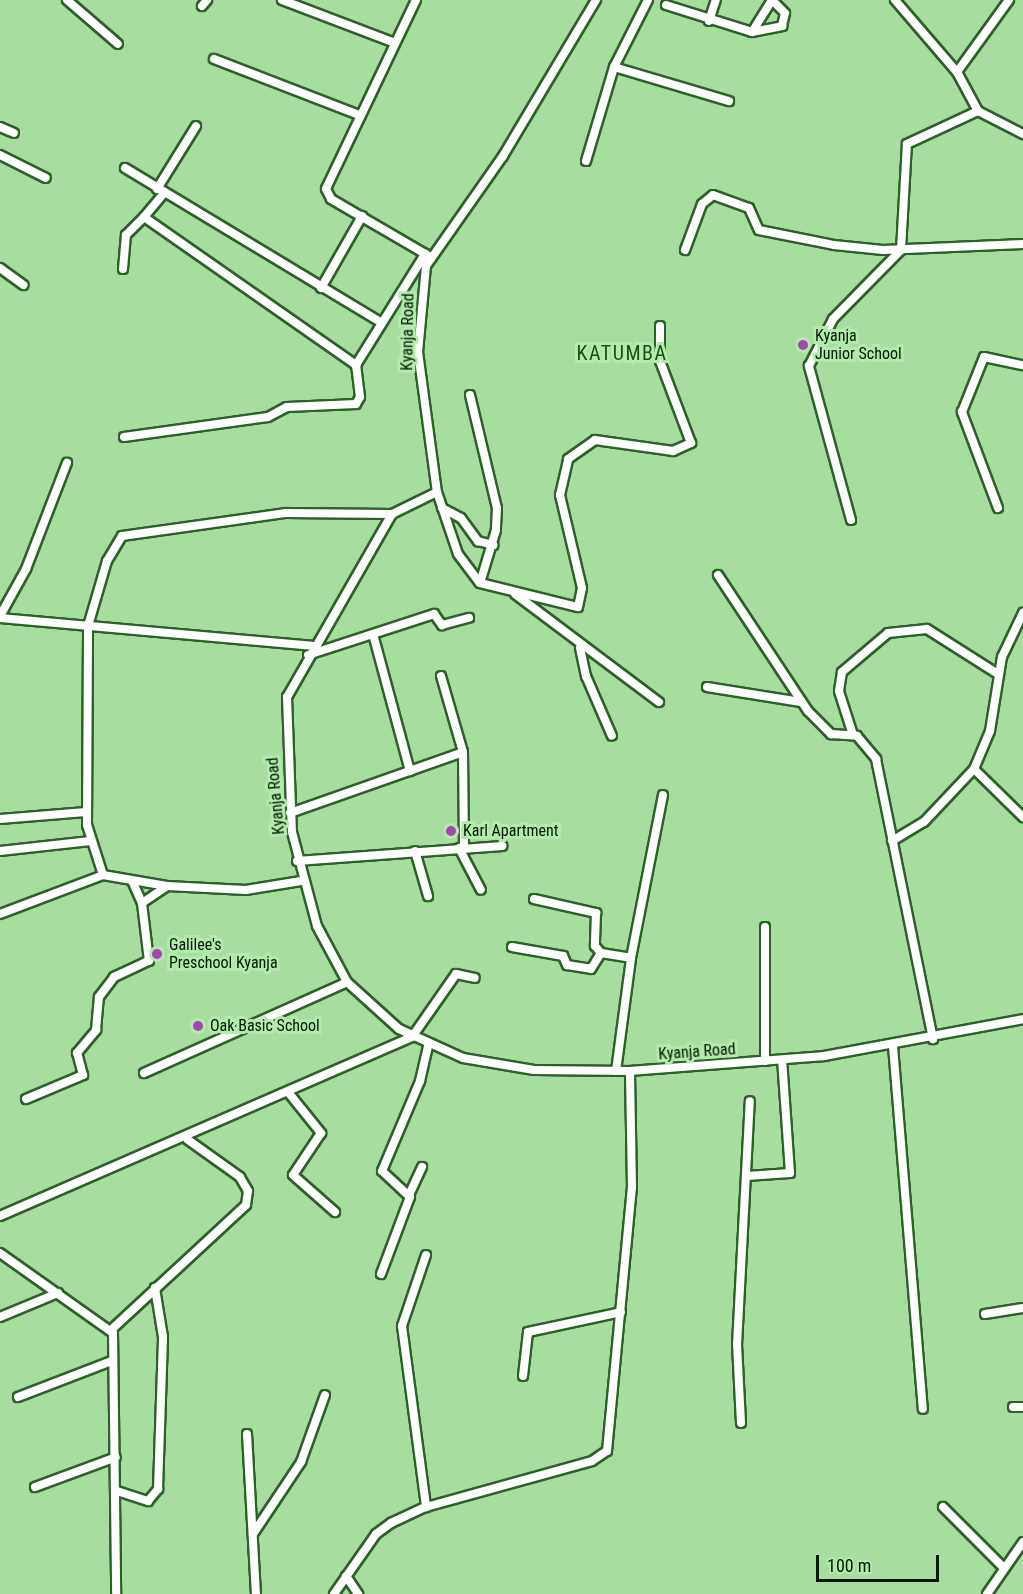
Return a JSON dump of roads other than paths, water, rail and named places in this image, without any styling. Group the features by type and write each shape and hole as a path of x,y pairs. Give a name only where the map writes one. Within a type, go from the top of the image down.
{"street":[{"path":"67,0 117,44"},
{"path":"282,0 394,44"},
{"path":"124,437 268,417 287,407 351,406 360,397 356,365 379,321 428,255 331,199 326,189 359,115 416,0"},
{"name":"Kyanja Road","path":"480,583 458,554 437,492 418,352 422,286 428,255 503,156 596,0"},
{"path":"586,161 614,67 648,0"},
{"path":"709,21 716,0"},
{"path":"666,5 709,21 752,32 782,26 785,13 772,0 752,32"},
{"path":"895,0 957,72 978,111 1023,134"},
{"path":"957,72 1009,0"},
{"path":"214,60 359,115"},
{"path":"614,67 729,101"},
{"path":"850,520 809,366 833,319 901,250 907,144 978,111"},
{"path":"123,269 126,235 144,217 161,191 196,126"},
{"path":"0,127 14,133"},
{"path":"0,155 46,178"},
{"path":"125,168 379,321"},
{"path":"685,250 702,204 713,195 749,208 759,230 901,250 1023,244"},
{"path":"321,288 362,216"},
{"path":"144,217 356,365"},
{"path":"0,268 23,285"},
{"path":"470,395 491,470 496,508 493,545 480,583 572,608 582,603 559,486 568,459 582,446 608,440 689,448 690,438 660,361 660,326"},
{"path":"998,508 962,412 983,357 1023,365"},
{"path":"67,463 26,569 0,617 312,646"},
{"path":"103,875 90,841 86,812 88,626 107,561 122,536 286,513 392,514 437,492"},
{"path":"442,508 461,518 478,541 493,545"},
{"name":"Kyanja Road","path":"392,514 312,646 291,685 285,710 291,813 297,861 301,881 317,926 347,982 412,1037 463,1058 534,1070 630,1071 782,1060 893,1046 1023,1019"},
{"path":"718,575 801,702 831,734 853,735"},
{"path":"514,593 580,648 659,702"},
{"path":"892,841 935,813 974,769 987,742 998,674 1023,613"},
{"path":"308,655 434,614 442,625 469,618"},
{"path":"933,1039 876,759 853,735 839,692 842,672 888,633 927,629 998,674"},
{"path":"374,634 410,771"},
{"path":"580,648 586,676 612,736"},
{"path":"441,676 463,752 461,848 481,890"},
{"path":"707,687 801,702"},
{"path":"291,813 463,752"},
{"path":"974,769 1023,817"},
{"path":"616,1071 631,958 663,795"},
{"path":"0,819 86,812"},
{"path":"0,851 90,841"},
{"path":"297,861 502,846"},
{"path":"415,851 428,896"},
{"path":"0,914 103,875 167,886 263,890 301,881"},
{"path":"26,1099 83,1075 76,1053 96,1030 99,997 114,977 149,961 142,903 132,881"},
{"path":"142,903 167,886"},
{"path":"534,899 596,912 595,946 602,953 631,958"},
{"path":"765,927 765,1061"},
{"path":"512,947 563,956 567,965 591,969 602,953"},
{"path":"0,1216 188,1139 412,1037 456,974 475,978"},
{"path":"144,1073 347,982"},
{"path":"409,1195 387,1181 382,1171 420,1081 428,1045"},
{"path":"893,1046 923,1409"},
{"path":"747,1176 790,1173 782,1060"},
{"path":"334,1594 376,1534 426,1507 603,1456 610,1440 632,1188 630,1071"},
{"path":"288,1092 321,1133 293,1175 335,1212"},
{"path":"741,1423 737,1345 750,1101"},
{"path":"116,1594 117,1491 111,1330 242,1211 248,1198 240,1177 188,1139"},
{"path":"381,1274 409,1195 422,1167"},
{"path":"0,1253 111,1330"},
{"path":"426,1255 402,1326 426,1507"},
{"path":"117,1491 148,1501 158,1490 163,1337 155,1288"},
{"path":"0,1317 58,1293"},
{"path":"986,1314 1023,1308"},
{"path":"523,1376 528,1332 621,1312"},
{"path":"18,1397 112,1361"},
{"path":"254,1534 301,1462 324,1395"},
{"path":"1013,1407 1023,1407"},
{"path":"248,1434 256,1594"},
{"path":"35,1487 116,1456"},
{"path":"943,1507 1004,1568"},
{"path":"987,1594 1023,1542"},
{"path":"346,1576 358,1594"}],"place":[{"name":"Kyanja Junior School","path":"803,345"},
{"name":"Karl Apartment","path":"451,831"},
{"name":"Galilee's Preschool Kyanja","path":"157,954"},
{"name":"Oak Basic School","path":"198,1026"}],"district":[{"name":"KATUMBA","path":"622,353"}]}
